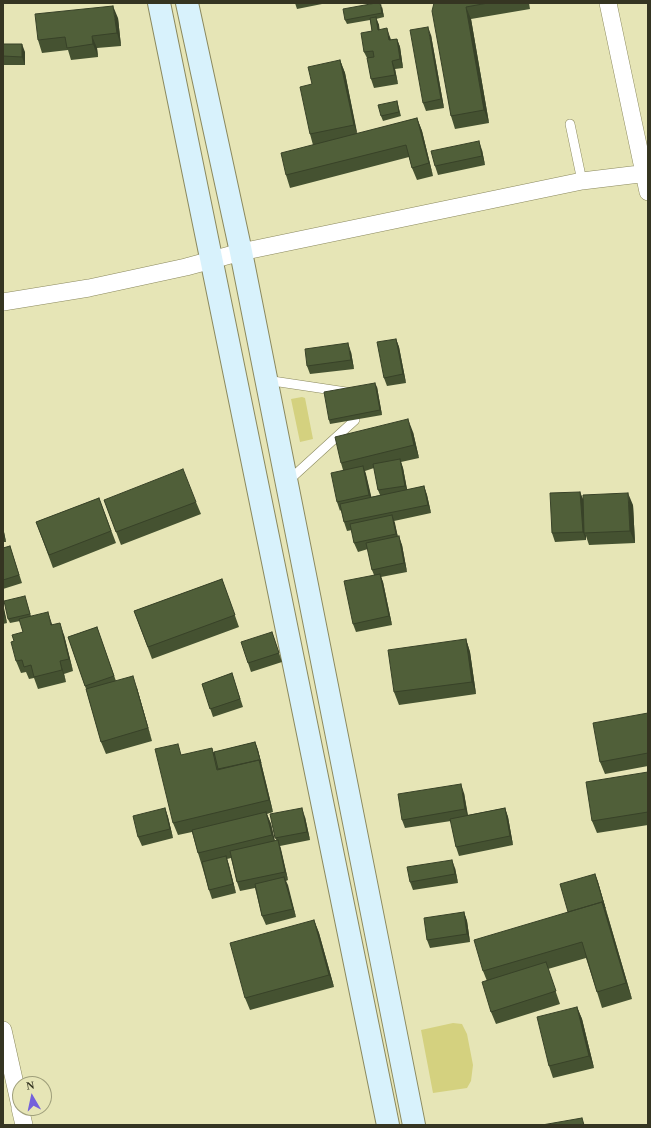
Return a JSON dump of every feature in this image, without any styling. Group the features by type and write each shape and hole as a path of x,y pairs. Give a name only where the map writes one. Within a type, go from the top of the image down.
{"street":[{"path":"159,3 388,1125"},
{"path":"187,3 241,252 414,1125"},
{"path":"608,3 646,174 648,192"},
{"path":"3,302 89,288 186,268 241,252 582,181 646,174"},
{"path":"3,1030 13,1076"}],"lane":[{"path":"570,124 582,181"},
{"path":"266,380 348,392 354,420 287,482"}],"shaded area":[{"path":"302,397 305,398 313,439 300,442 291,399"},
{"path":"453,1023 462,1024 467,1034 473,1065 471,1081 467,1088 433,1093 421,1030"}],"building":[{"path":"380,3 382,13 345,20 343,9"},
{"path":"434,3 488,3 466,7 484,110 451,116 432,11"},
{"path":"113,6 117,33 92,36 93,44 67,48 65,37 38,40 35,14"},
{"path":"376,17 378,30 387,28 389,40 397,39 400,59 392,61 395,75 371,79 367,58 374,57 373,51 364,52 361,33 372,31 370,18"},
{"path":"428,27 441,99 423,103 410,30"},
{"path":"3,44 22,44 22,57 3,56"},
{"path":"340,60 354,125 310,134 300,87 312,84 308,67"},
{"path":"397,101 399,112 381,116 378,105"},
{"path":"417,118 429,163 412,168 406,145 286,175 281,153"},
{"path":"479,141 482,156 435,166 431,151"},
{"path":"396,339 403,374 384,378 377,342"},
{"path":"348,343 351,360 307,366 305,349"},
{"path":"375,383 380,410 329,420 324,392"},
{"path":"408,419 414,445 341,463 335,437"},
{"path":"400,459 405,486 378,490 373,464"},
{"path":"363,466 369,495 337,502 331,473"},
{"path":"183,469 196,502 116,532 104,500"},
{"path":"424,486 428,505 344,522 340,504"},
{"path":"580,492 583,532 552,533 550,493"},
{"path":"628,493 630,531 584,533 583,495"},
{"path":"99,498 111,531 49,555 36,522"},
{"path":"392,515 396,534 354,543 350,524"},
{"path":"399,536 404,563 372,570 366,543"},
{"path":"10,546 19,575 3,580 3,548"},
{"path":"380,574 389,616 353,624 344,581"},
{"path":"222,579 235,615 148,647 134,611"},
{"path":"25,596 30,614 8,619 4,601"},
{"path":"48,612 51,625 60,623 69,659 60,661 62,670 34,677 31,665 24,667 22,660 16,661 11,642 14,641 12,635 23,632 19,619"},
{"path":"97,627 114,676 85,686 68,637"},
{"path":"272,632 279,653 248,663 241,642"},
{"path":"466,639 472,682 394,692 388,650"},
{"path":"232,673 240,699 210,709 202,684"},
{"path":"133,676 148,728 101,742 86,689"},
{"path":"648,713 648,753 600,762 593,723"},
{"path":"255,742 261,763 259,760 218,769 214,752"},
{"path":"178,744 181,755 212,748 217,770 259,760 269,800 173,823 155,749"},
{"path":"648,772 648,812 592,821 586,782"},
{"path":"461,784 465,809 402,820 398,794"},
{"path":"165,808 170,829 138,837 133,816"},
{"path":"302,808 307,832 275,838 270,814"},
{"path":"505,808 510,836 456,847 450,819"},
{"path":"266,812 272,835 198,853 192,830"},
{"path":"278,840 285,872 237,882 230,851"},
{"path":"226,856 233,884 209,890 202,862"},
{"path":"452,860 455,874 410,882 407,867"},
{"path":"595,874 605,908 602,902 568,912 560,884"},
{"path":"284,877 293,909 262,916 255,884"},
{"path":"602,902 626,983 597,992 582,942 483,971 474,940"},
{"path":"464,912 467,934 427,940 424,918"},
{"path":"314,920 329,975 245,998 230,943"},
{"path":"546,962 556,991 491,1012 482,982"},
{"path":"577,1007 589,1056 549,1066 537,1017"},
{"path":"582,1118 584,1125 542,1125"}]}
